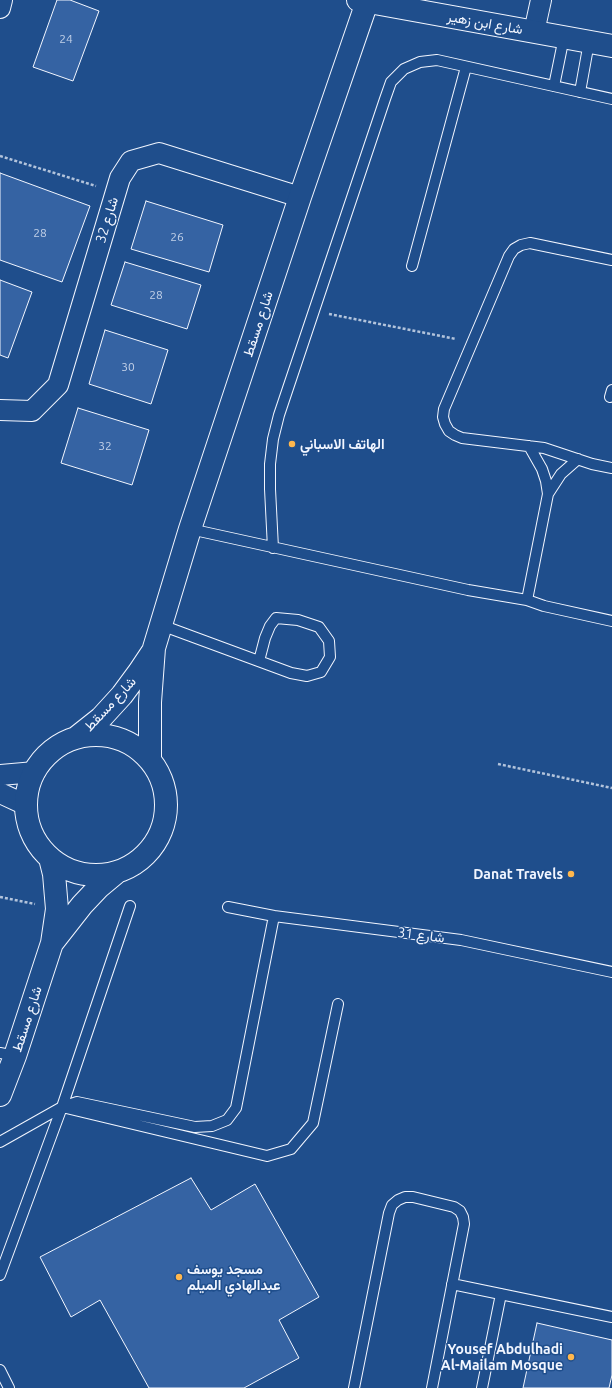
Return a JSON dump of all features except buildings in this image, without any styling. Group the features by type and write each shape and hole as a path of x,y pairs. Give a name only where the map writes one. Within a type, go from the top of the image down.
{"street":[{"path":"0,8 2,0"},
{"path":"534,32 541,0"},
{"name":"شارع ابن زهير","path":"363,1 612,46"},
{"name":"شارع مسقط","path":"77,738 100,718 122,695 154,648 190,530 363,1"},
{"name":"شارع 32","path":"0,410 32,411 58,385 120,178 131,162 159,153 300,197"},
{"name":"شارع مسقط","path":"150,759 150,702 154,648"},
{"path":"88,734 116,736 137,746 150,759 154,763 164,784 167,807 162,830 152,848 136,863 117,872 99,875 81,874 64,868 50,858 34,836 29,824 26,805 28,785 41,760 62,742 88,734"},
{"path":"0,775 35,772"},
{"path":"0,793 26,805"},
{"name":"شارع مسقط","path":"50,858 54,874 56,908 52,943"},
{"name":"شارع مسقط","path":"0,1095 8,1054 52,943 66,923 86,900 117,872"}],"lane":[{"path":"554,86 564,37"},
{"path":"580,92 588,42"},
{"path":"273,548 270,464 273,439 279,414 392,82 404,69 420,62 437,60 612,99"},
{"path":"412,266 466,67"},
{"path":"612,260 530,243 514,249 509,256 472,342 444,409 443,417 449,431 462,438 544,448 592,464 612,468"},
{"path":"527,600 548,494 542,468 529,446"},
{"path":"548,494 561,474 578,459"},
{"path":"190,530 468,590 527,600 544,606 612,621"},
{"path":"162,625 259,661 292,673 307,676 321,672 330,658 329,641 319,627 298,620 276,618 270,626 265,638 259,661"},
{"path":"0,1275 62,1107 130,906"},
{"name":"شارع 31","path":"228,907 274,916 461,940 612,972"},
{"path":"0,1142 62,1107 76,1102 196,1127 212,1126 227,1120 236,1108 274,916"},
{"path":"62,1107 267,1156 291,1149 312,1123 338,1004"},
{"path":"354,1388 392,1205 405,1197 413,1197 454,1207 460,1211 464,1224 432,1388"},
{"path":"452,1284 612,1317"},
{"path":"482,1388 501,1294"},
{"path":"0,1370 9,1388"}],"path":[{"path":"0,156 116,192"},
{"path":"314,311 472,342"},
{"path":"498,764 612,788"},
{"path":"0,897 56,908"}],"place":[{"name":"الهاتف الاسباني","path":"292,444"},
{"name":"Danat Travels","path":"571,874"},
{"name":"مسجد يوسف عبدالهادي الميلم","path":"179,1277"},
{"name":"Yousef Abdulhadi Al-Mailam Mosque","path":"571,1357"}]}
